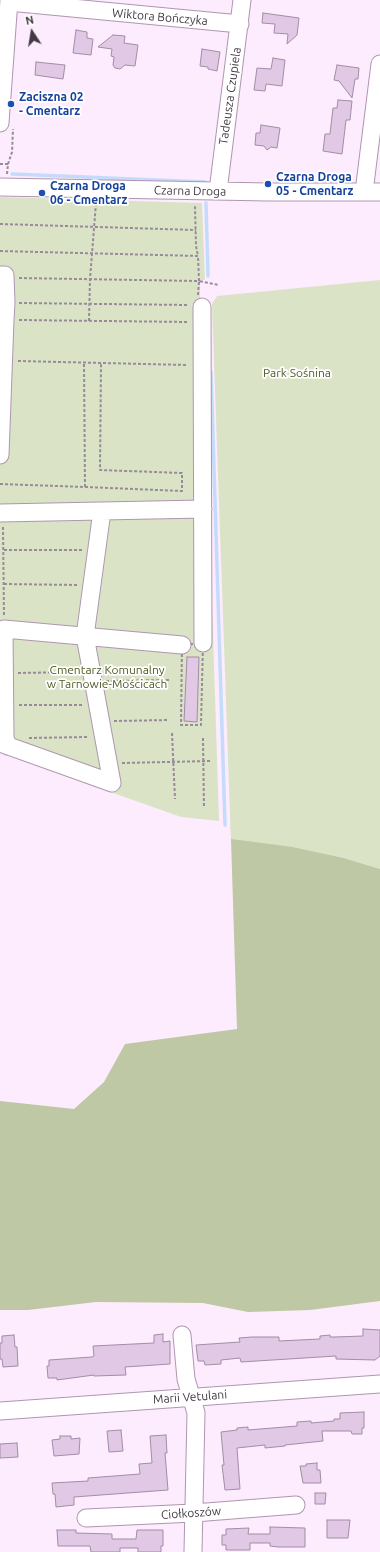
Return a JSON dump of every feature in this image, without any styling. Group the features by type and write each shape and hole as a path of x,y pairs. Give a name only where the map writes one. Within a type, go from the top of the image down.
{"street":[{"name":"Tadeusza Czupiela","path":"218,191 242,0"},
{"name":"Wiktora Bończyka","path":"9,1 240,24"},
{"path":"0,123 9,1"},
{"path":"372,192 380,64"},
{"name":"Czarna Droga","path":"0,187 372,192"},
{"path":"0,455 3,361 2,320 6,302 3,276"},
{"path":"198,309 203,366 203,643"},
{"path":"2,513 203,509"},
{"path":"102,511 85,636 112,783 4,745 5,673 2,629 85,636 182,645"},
{"path":"182,1335 186,1379 196,1413 193,1552"},
{"name":"Marii Vetulani","path":"0,1411 380,1384"},
{"name":"Ciołkoszów","path":"86,1518 194,1513 296,1505"}],"path":[{"path":"0,164 8,164"},
{"path":"89,321 90,279 96,203"},
{"path":"188,206 196,206 198,309"},
{"path":"0,224 196,230"},
{"path":"0,251 198,256"},
{"path":"3,276 198,281 219,285"},
{"path":"6,302 198,309"},
{"path":"2,320 89,321 198,309"},
{"path":"3,361 203,366"},
{"path":"84,363 84,487"},
{"path":"0,484 182,491 182,473 100,470 101,364"},
{"path":"2,513 4,550 4,609 2,629"},
{"path":"0,535 3,532"},
{"path":"4,550 96,551"},
{"path":"0,558 4,561"},
{"path":"0,582 4,578"},
{"path":"4,584 92,585"},
{"path":"0,605 4,609"},
{"path":"182,645 181,725 202,725 203,643"},
{"path":"5,673 169,680"},
{"path":"5,706 98,705"},
{"path":"28,738 169,720"},
{"path":"172,733 175,799"},
{"path":"203,738 204,808"},
{"path":"109,763 211,761"}],"green space":[{"name":"Cmentarz Komunalny w Tarnowie-Mościcach","path":"0,197 202,203 205,280 200,280 200,305 207,449 219,821 181,817 0,753"},
{"name":"Park Sośnina","path":"380,280 380,869 344,858 293,847 231,844 212,304 217,296"},
{"path":"231,839 293,847 344,858 380,869 380,1301 310,1310 248,1312 203,1303 96,1302 28,1310 0,1310 0,1101 74,1109 104,1082 125,1044 237,1029"}],"building":[{"path":"263,13 299,18 297,35 287,44 288,34 274,33 275,24 262,23"},
{"path":"76,30 87,32 87,38 93,39 91,55 73,53"},
{"path":"113,35 125,36 124,43 138,45 135,66 125,65 120,69 115,68 113,65 114,57 111,56 112,49 98,47"},
{"path":"202,49 220,52 217,71 208,69 208,67 200,66"},
{"path":"273,58 285,60 282,86 266,84 265,91 254,90 257,68 271,69"},
{"path":"36,62 65,65 63,79 35,75"},
{"path":"337,65 359,68 358,79 355,79 352,98 339,81 334,80"},
{"path":"338,100 352,101 350,120 346,120 342,154 323,151 325,134 330,134 333,108 337,108"},
{"path":"261,125 280,128 277,148 271,147 267,150 264,146 255,145 256,133 260,133"},
{"path":"187,657 199,657 197,722 184,721"},
{"path":"363,1329 380,1330 380,1356 375,1360 336,1359 336,1356 241,1362 240,1358 221,1360 221,1364 205,1365 204,1361 198,1361 196,1345 240,1342 239,1338 252,1337 279,1337 279,1341 320,1339 320,1336 330,1335 330,1337 363,1336"},
{"path":"163,1334 163,1342 170,1341 170,1364 125,1367 126,1375 94,1375 57,1380 57,1378 48,1378 47,1366 49,1366 49,1360 92,1357 94,1356 93,1346 154,1343 154,1335"},
{"path":"14,1335 15,1347 17,1347 18,1366 3,1367 2,1359 0,1359 0,1343 2,1343 2,1336"},
{"path":"364,1412 364,1428 362,1428 362,1434 352,1434 351,1431 322,1431 323,1441 265,1448 265,1445 237,1448 240,1489 225,1490 222,1465 224,1465 221,1432 248,1427 248,1430 297,1426 297,1422 311,1421 311,1423 334,1421 334,1419 340,1419 340,1413"},
{"path":"121,1430 123,1451 109,1452 107,1431"},
{"path":"166,1435 167,1453 165,1453 168,1490 74,1497 74,1505 56,1507 52,1483 88,1481 88,1478 140,1474 139,1464 152,1463 150,1436"},
{"path":"60,1436 71,1436 71,1439 80,1438 79,1454 54,1456 52,1440 60,1439"},
{"path":"17,1443 18,1457 0,1458 0,1444"},
{"path":"317,1463 317,1470 320,1470 321,1483 303,1483 300,1466"},
{"path":"315,1493 326,1493 325,1504 315,1504"},
{"path":"327,1520 350,1520 348,1538 327,1538"},
{"path":"270,1527 305,1528 305,1547 278,1547 270,1546 270,1543 250,1543 250,1550 226,1550 226,1545 222,1545 222,1535 226,1535 226,1529 249,1528 248,1534 270,1534"},
{"path":"57,1530 76,1530 76,1533 112,1534 112,1539 136,1539 137,1530 163,1530 163,1546 161,1546 161,1552 138,1552 138,1548 120,1548 120,1552 91,1552 90,1546 58,1546"}],"waterway":[{"path":"12,174 205,182 205,184"},
{"path":"206,203 208,276"},
{"path":"211,372 225,825"}],"place":[{"name":"Zaciszna 02 - Cmentarz","path":"11,104"},
{"name":"Czarna Droga 05 - Cmentarz","path":"268,184"},
{"name":"Czarna Droga 06 - Cmentarz","path":"42,193"}]}
